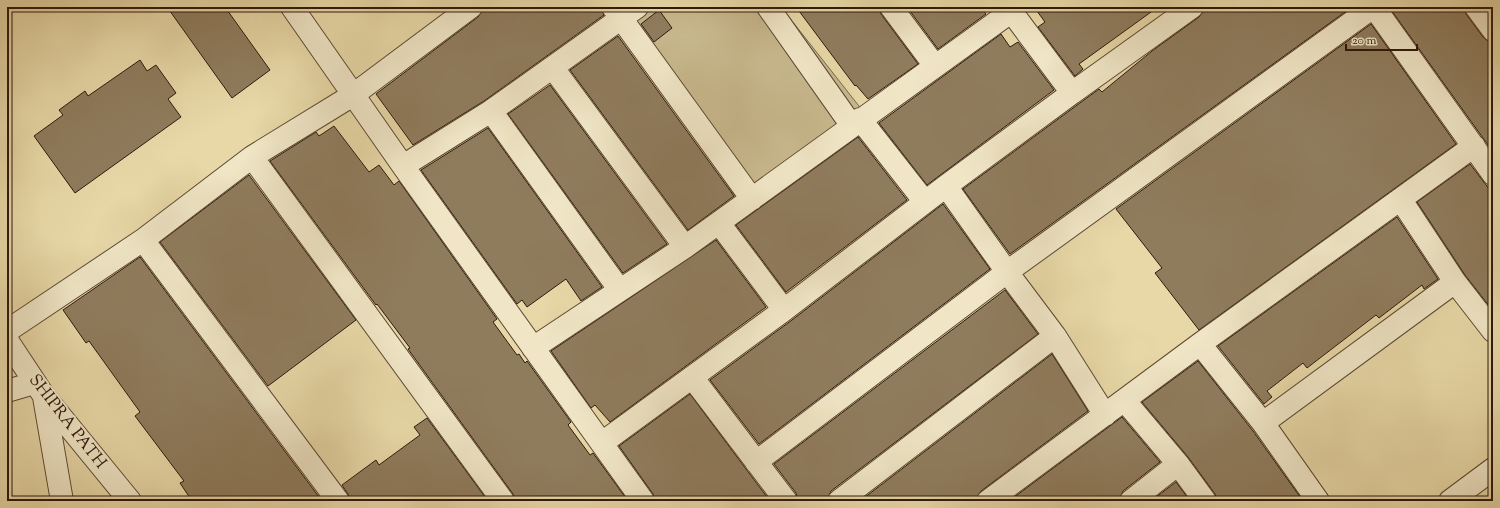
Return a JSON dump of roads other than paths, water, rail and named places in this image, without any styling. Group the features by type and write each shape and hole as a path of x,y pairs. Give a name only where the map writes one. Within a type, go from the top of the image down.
{"street":[{"path":"292,7 532,348 602,442 643,501"},
{"path":"7,331 143,240 252,157 353,95 471,7"},
{"path":"768,7 856,123 925,202"},
{"path":"891,7 935,66"},
{"path":"602,442 784,310 946,186 1192,7"},
{"path":"756,462 1007,272 1374,7 1493,174"},
{"path":"1476,7 1493,30"},
{"path":"532,348 719,223 935,66 1010,9 1072,94"},
{"path":"403,166 490,111 553,68 624,11 752,199"},
{"path":"553,68 685,247"},
{"path":"490,111 619,289"},
{"path":"988,501 1200,344 1474,146"},
{"path":"252,157 503,501"},
{"path":"946,186 1007,272 1055,336 1105,415"},
{"path":"1401,200 1455,282 1493,331"},
{"path":"719,223 784,310"},
{"path":"143,240 338,501"},
{"path":"1263,423 1455,282"},
{"path":"839,501 1055,336"},
{"name":"SHIPRA PATH","path":"7,340 39,390 130,501"},
{"path":"1200,344 1263,423 1318,501"},
{"path":"692,377 786,501"},
{"path":"7,391 39,390 62,501"},
{"path":"1125,401 1178,464 1205,501"},
{"path":"1131,501 1178,464"},
{"path":"1450,501 1493,468"}]}
